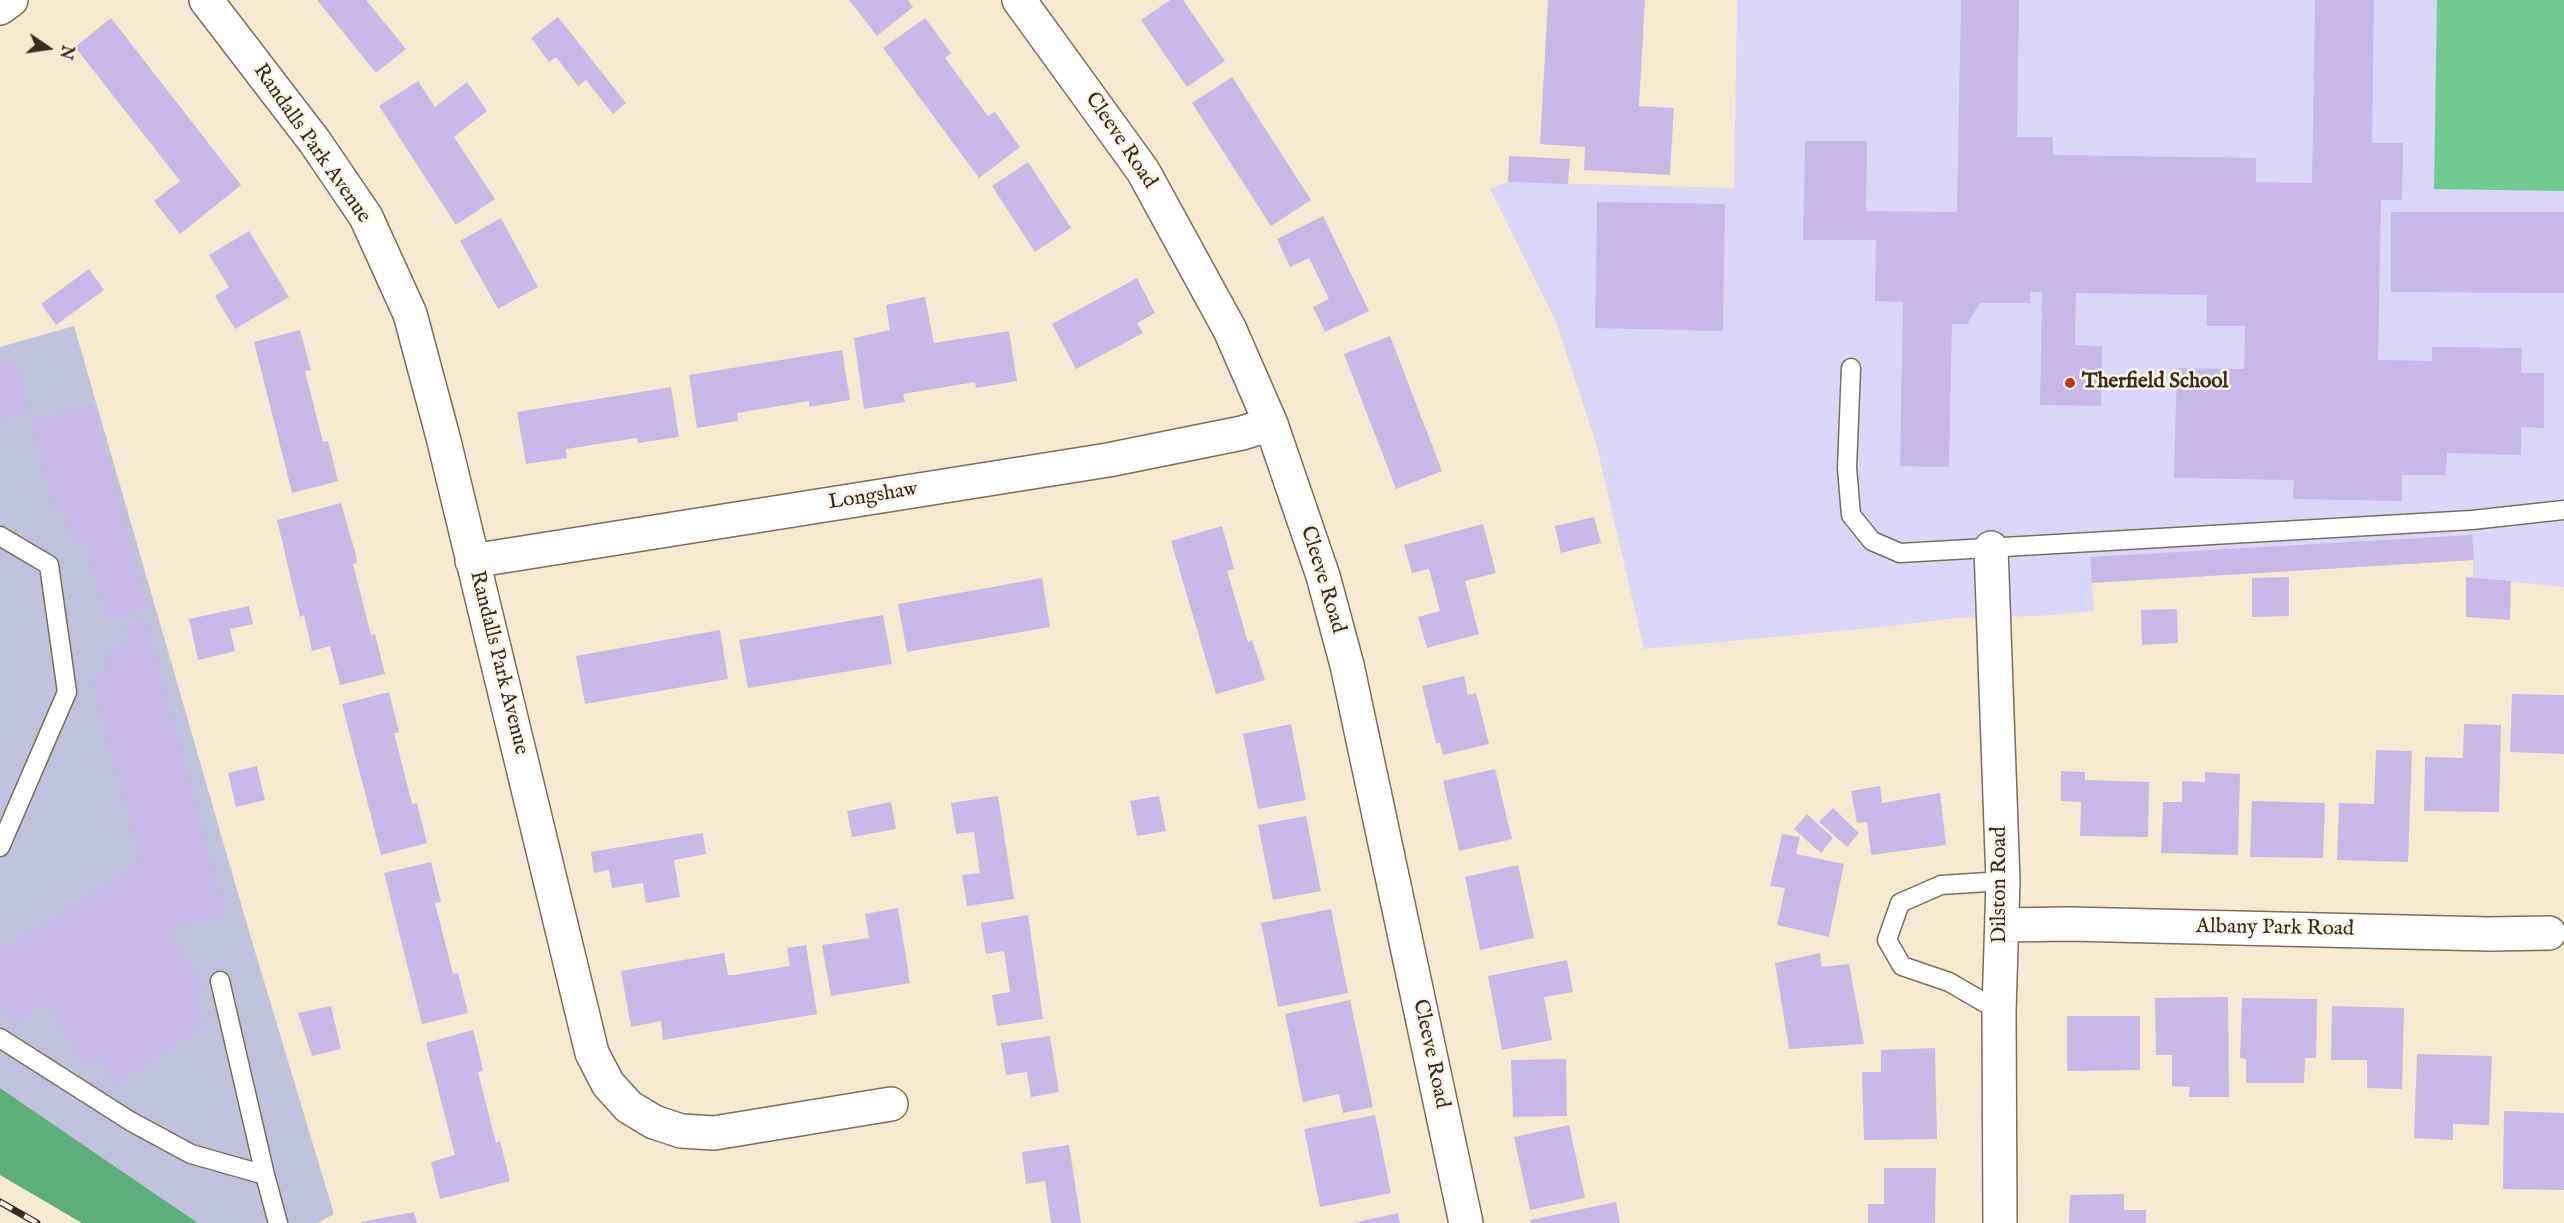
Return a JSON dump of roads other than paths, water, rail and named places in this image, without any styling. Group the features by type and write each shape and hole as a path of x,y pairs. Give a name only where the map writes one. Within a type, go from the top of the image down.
{"street":[{"path":"0,8 11,0"},
{"name":"Randalls Park Avenue","path":"206,0 315,142 366,217 410,314 443,437 592,1053 608,1084 629,1107 654,1122 681,1131 714,1133 891,1104"},
{"name":"Cleeve Road","path":"1019,0 1143,171 1230,330 1271,424 1323,576 1347,665 1466,1223"},
{"name":"Longshaw","path":"472,561 1108,460 1242,433 1271,424"},
{"name":"Dilston Road","path":"1990,548 2003,881 1999,1011 2001,1223"},
{"name":"Albany Park Road","path":"2002,925 2070,924 2549,933"}],"lane":[{"path":"1851,368 1847,468 1851,515 1872,541 1900,553 2472,520 2564,510"},
{"path":"0,536 49,565 67,692 0,848"},
{"path":"1999,1011 1949,982 1902,966 1887,940 1900,903 1941,885 2003,881"},
{"path":"220,981 278,1223"},
{"path":"0,1038 130,1121 191,1154 265,1175"}],"railway":[{"path":"0,1202 37,1223"}],"place":[{"name":"Therfield School","path":"2070,383"}]}
